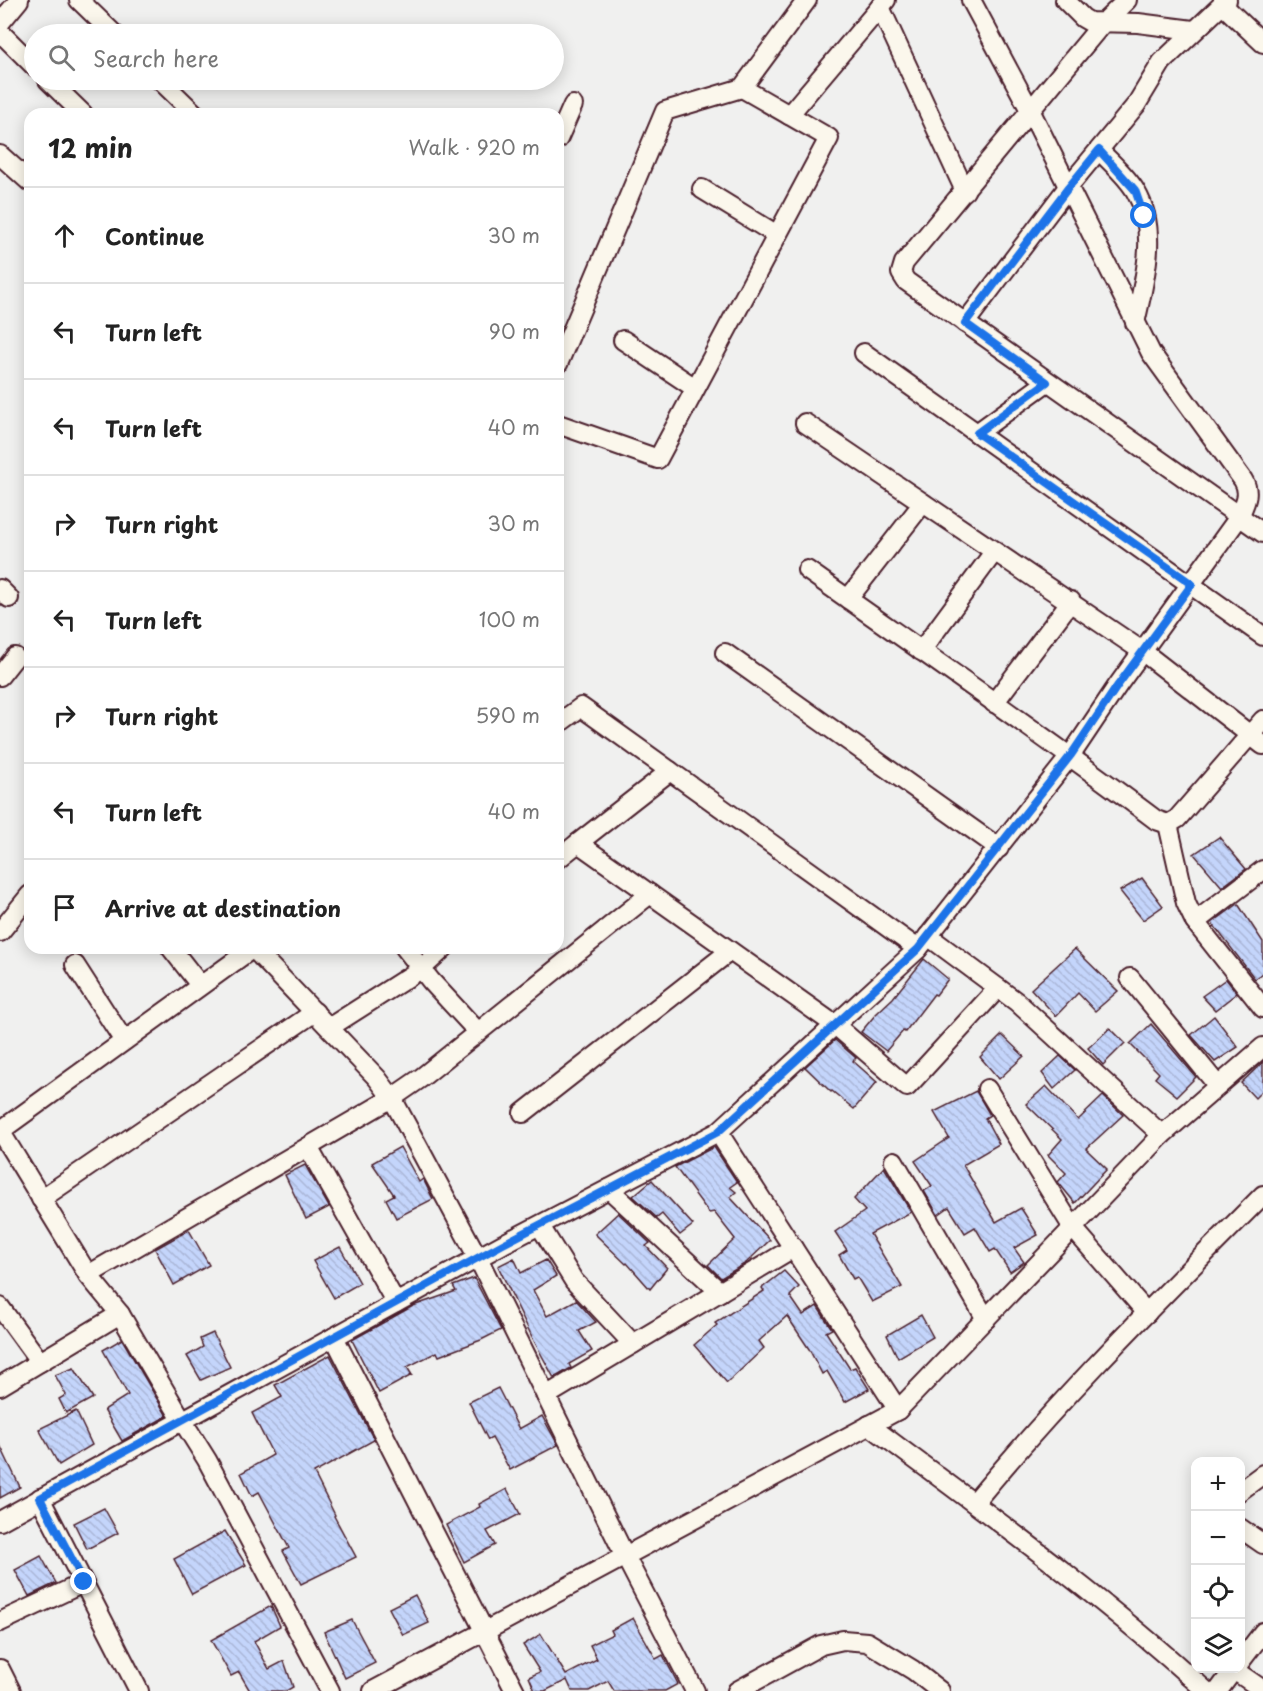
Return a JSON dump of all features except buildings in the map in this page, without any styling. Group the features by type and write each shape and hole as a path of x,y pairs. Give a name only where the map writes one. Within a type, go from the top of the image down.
{"street":[{"path":"0,23 19,0"},
{"path":"79,0 104,24"},
{"path":"564,350 665,111 742,88 807,0"},
{"path":"0,1521 478,1258 718,1132 923,943 1071,755 1142,651 1239,517 1248,494 1248,487 1156,362 1031,112 972,0"},
{"path":"1065,0 1090,22 1138,23 1194,30"},
{"path":"1127,0 1102,24 964,191 904,264 902,273 906,281 1263,533"},
{"path":"965,323 1068,188 1136,105 1162,62 1194,30 1225,1 1228,10 1263,43"},
{"path":"789,115 883,4 964,191"},
{"path":"0,32 24,56"},
{"path":"564,426 658,459 829,138 742,88"},
{"path":"58,90 77,108"},
{"path":"170,90 189,108"},
{"path":"564,125 573,105"},
{"path":"1099,150 1135,190 1144,216 1148,254 1136,323"},
{"path":"0,155 24,177"},
{"path":"702,189 777,235"},
{"path":"623,340 695,388"},
{"path":"864,353 1263,636"},
{"path":"977,433 1047,382"},
{"path":"805,423 994,552 1071,601 1142,651 1257,740"},
{"path":"848,599 923,503"},
{"path":"921,651 994,552"},
{"path":"807,570 994,704 1071,755 1156,820 1168,824 1178,819 1257,740 1263,720"},
{"path":"994,704 1071,601"},
{"path":"725,653 999,848"},
{"path":"0,676 15,657"},
{"path":"564,720 581,707 670,771 923,943 998,988 1017,1002 1162,1135"},
{"path":"564,854 670,771"},
{"path":"1168,824 1186,903 1195,922 1263,1008"},
{"path":"578,843 835,1025 907,1087 998,988"},
{"path":"1195,922 1263,870"},
{"path":"88,1275 392,1098 650,894"},
{"path":"0,932 24,902"},
{"path":"523,1113 730,951"},
{"path":"176,954 200,985"},
{"path":"244,954 0,1131 88,1275 120,1314 207,1460 330,1691"},
{"path":"259,954 330,1027 377,1078 392,1098 478,1258 625,1556 695,1691"},
{"path":"410,954 477,1032"},
{"path":"330,1027 421,969 437,954"},
{"path":"75,965 124,1041"},
{"path":"1131,978 1218,1086"},
{"path":"40,1199 315,1012"},
{"path":"373,1691 898,1410 1162,1135 1263,1047"},
{"path":"987,1089 1073,1228 1147,1312"},
{"path":"718,1132 898,1410"},
{"path":"308,1147 396,1303"},
{"path":"894,1161 986,1319"},
{"path":"609,1189 720,1292"},
{"path":"974,1503 1052,1411 1263,1196"},
{"path":"540,1226 574,1281 633,1344"},
{"path":"546,1396 793,1248"},
{"path":"0,1307 40,1362"},
{"path":"0,1386 120,1314"},
{"path":"334,1337 515,1691"},
{"path":"869,1425 974,1503 1154,1643 1206,1691"},
{"path":"1245,1487 1263,1474"},
{"path":"40,1498 138,1691"},
{"path":"1245,1531 1263,1544"},
{"path":"0,1622 84,1582"},
{"path":"1245,1656 1263,1632"},
{"path":"737,1691 821,1645 843,1640 867,1642 914,1670 940,1691"},
{"path":"0,1669 11,1691"},
{"path":"1218,1691 1232,1673"},
{"path":"1244,1673 1263,1690"}],"route":[{"path":"84,1582 40,1498 503,1244 718,1132 918,949 999,848 1071,755 1142,651 1192,584 977,433 1047,382 965,323 1099,150 1135,190 1144,216"}]}
